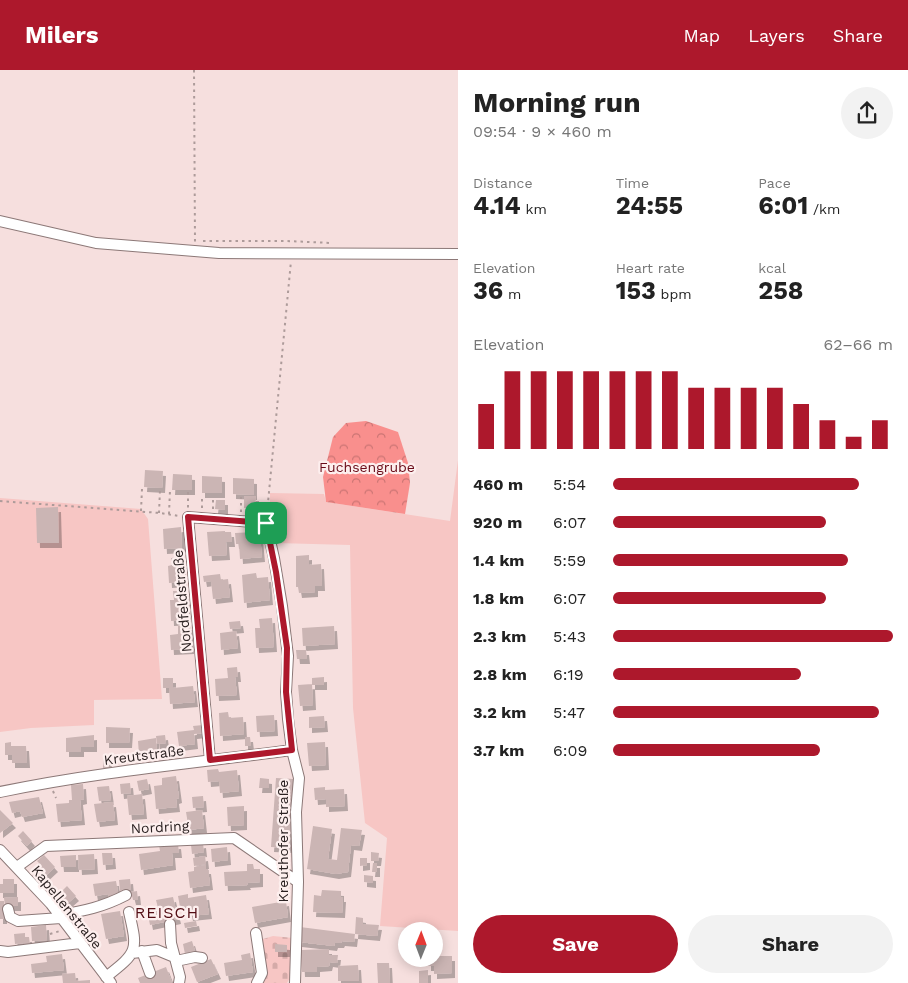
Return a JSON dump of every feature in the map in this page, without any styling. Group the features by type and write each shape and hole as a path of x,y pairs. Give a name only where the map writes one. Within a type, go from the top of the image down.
{"street":[{"path":"0,221 96,243 195,246 219,253 458,254"},
{"path":"188,517 266,523"},
{"name":"Nordfeldstraße","path":"188,517 210,760"},
{"name":"Kreuthofer Straße","path":"266,523 281,598 287,648 286,692 292,750 299,778 296,812 298,882 295,983"},
{"name":"Kreutstraße","path":"0,792 50,782 292,750"},
{"name":"Nordring","path":"17,867 46,846 234,838 298,882"},
{"name":"Kapellenstraße","path":"0,850 60,916 109,980"},
{"path":"8,909 10,918 18,921 93,910 108,905 126,895"},
{"path":"129,912 137,952 150,973"},
{"path":"170,924 171,943 180,977 179,983"},
{"path":"256,933 262,973 258,983"},
{"path":"0,951 8,952 80,943"},
{"path":"109,980 137,952 157,950 175,959 202,958"}],"path":[{"path":"194,70 195,246 287,241 336,244"},
{"path":"266,523 292,253"},
{"path":"141,512 142,488"},
{"path":"159,513 160,490"},
{"path":"169,514 170,490"},
{"path":"0,501 159,513 188,517 188,492"},
{"path":"213,496 213,519"},
{"path":"241,497 241,521"}],"green space":[{"name":"Fuchsengrube","path":"366,421 398,432 408,463 410,483 405,514 326,502 323,477 333,437 346,423"},
{"path":"458,460 458,931 443,930 443,922 398,922 398,927 380,926 387,838 365,823 353,708 350,545 276,543 270,519 270,493 324,494 326,502 450,521"},
{"path":"0,498 141,509 148,519 162,699 94,700 94,725 31,728 0,732"},
{"path":"273,936 293,938 292,974 287,983 261,983 253,942"}],"building":[{"path":"145,470 163,471 162,488 144,487"},
{"path":"173,474 192,475 192,490 172,490"},
{"path":"202,476 222,477 222,493 202,493"},
{"path":"233,478 254,479 254,495 233,494"},
{"path":"244,496 256,496 255,509 244,508"},
{"path":"216,500 225,500 225,510 215,509"},
{"path":"58,507 59,543 37,543 36,508"},
{"path":"181,527 182,548 164,549 163,529"},
{"path":"207,532 231,532 232,542 226,542 227,555 209,556"},
{"path":"254,532 254,536 260,536 262,557 240,559 239,544 236,544 235,533"},
{"path":"309,555 309,565 321,564 322,586 315,586 315,592 299,593 298,587 296,587 296,556"},
{"path":"182,557 184,582 169,583 168,566 172,565 171,558"},
{"path":"256,573 257,578 268,577 270,600 244,603 242,575"},
{"path":"220,574 221,580 228,579 230,597 213,599 211,581 204,582 203,576"},
{"path":"173,591 186,591 188,620 171,621 170,600 174,600"},
{"path":"272,618 274,647 256,648 255,628 260,628 259,619"},
{"path":"240,621 241,628 230,629 229,622"},
{"path":"190,625 191,649 171,650 170,635 178,634 178,626"},
{"path":"334,626 335,644 303,646 302,628"},
{"path":"236,631 238,648 221,650 220,633"},
{"path":"296,650 306,650 307,659 297,659"},
{"path":"237,667 238,677 235,677 237,695 216,696 215,679 228,678 227,668"},
{"path":"324,677 324,685 312,685 312,678"},
{"path":"163,678 173,678 173,688 193,686 195,702 170,704 169,688 163,688"},
{"path":"312,684 313,705 300,706 298,685"},
{"path":"228,712 229,718 243,717 244,734 220,736 219,713"},
{"path":"274,715 275,731 257,732 256,716"},
{"path":"324,716 325,727 309,728 309,717"},
{"path":"203,725 204,733 194,734 195,744 179,746 177,732 194,730 193,726"},
{"path":"106,727 130,728 129,743 106,743"},
{"path":"94,735 94,747 81,747 81,752 66,752 66,738"},
{"path":"165,735 166,743 157,744 156,736"},
{"path":"245,737 250,737 251,746 245,746"},
{"path":"156,738 157,753 139,755 138,741"},
{"path":"11,742 11,746 26,746 27,763 12,763 12,755 5,755 5,743"},
{"path":"325,742 326,765 309,766 307,743"},
{"path":"103,759 109,759 109,768 103,768"},
{"path":"218,769 219,772 237,770 239,791 220,793 219,781 208,782 207,770"},
{"path":"176,776 179,798 176,799 177,807 156,809 154,786 162,785 162,778"},
{"path":"260,778 269,779 269,788 259,788"},
{"path":"276,778 294,779 289,848 271,847"},
{"path":"147,779 149,789 139,791 137,781"},
{"path":"130,783 131,793 121,794 120,784"},
{"path":"83,784 84,799 80,800 82,820 58,822 56,804 69,803 69,800 72,800 71,785"},
{"path":"109,786 111,800 99,801 97,787"},
{"path":"325,787 325,790 344,789 345,806 326,807 326,799 315,800 314,788"},
{"path":"142,794 144,814 129,815 127,796"},
{"path":"203,796 204,807 193,808 192,797"},
{"path":"39,797 43,813 22,817 20,811 12,813 9,802"},
{"path":"113,802 115,820 97,822 94,804"},
{"path":"244,806 244,825 228,826 227,807"},
{"path":"0,810 13,823 0,833"},
{"path":"202,810 204,828 189,830 186,812"},
{"path":"313,826 332,829 328,859 337,860 341,828 362,830 359,846 351,845 348,872 336,874 307,869"},
{"path":"23,831 32,841 27,846 18,836"},
{"path":"203,843 204,852 192,854 191,845"},
{"path":"178,844 179,853 172,853 173,865 141,870 139,854 160,851 159,845"},
{"path":"227,847 228,860 212,862 211,849"},
{"path":"371,852 379,853 378,861 371,861"},
{"path":"102,853 112,853 113,864 103,865"},
{"path":"94,854 95,869 79,870 78,855"},
{"path":"44,855 55,867 41,880 32,870 39,863 37,861"},
{"path":"76,855 76,867 61,867 60,856"},
{"path":"205,856 206,864 194,866 193,858"},
{"path":"360,858 367,858 367,865 360,866"},
{"path":"373,863 377,863 377,872 372,872"},
{"path":"247,864 253,864 254,869 260,869 260,882 247,883 248,885 225,886 224,872 247,871"},
{"path":"206,865 210,885 190,888 188,872 194,871 194,867"},
{"path":"364,875 373,876 373,883 364,882"},
{"path":"3,879 14,879 14,893 0,893 0,884 3,884"},
{"path":"130,879 131,889 120,891 119,880"},
{"path":"116,881 119,898 109,899 108,894 95,896 93,884"},
{"path":"67,886 76,896 68,903 59,894"},
{"path":"322,890 341,891 341,897 343,897 342,913 313,912 314,895 321,896"},
{"path":"137,891 138,900 133,900 131,892"},
{"path":"188,894 188,898 206,895 209,914 190,916 188,906 180,907 178,896"},
{"path":"18,897 18,906 5,906 4,898"},
{"path":"173,897 178,919 150,925 147,910 158,908 156,900"},
{"path":"0,901 4,901 4,919 0,919"},
{"path":"286,901 288,917 255,923 252,907"},
{"path":"120,911 124,936 106,939 101,914"},
{"path":"356,917 363,918 363,924 379,925 377,936 355,934"},
{"path":"196,921 197,926 185,928 184,923"},
{"path":"46,925 47,940 32,941 31,927"},
{"path":"300,927 355,934 354,942 342,941 341,943 335,943 334,946 299,942"},
{"path":"25,933 25,937 29,937 30,945 24,946 24,943 15,944 14,934"},
{"path":"192,941 195,951 185,954 183,944"},
{"path":"275,944 287,945 287,952 275,952"},
{"path":"329,949 329,955 338,955 337,963 330,962 329,966 317,967 317,972 302,972 301,950"},
{"path":"250,953 253,972 226,976 224,963 242,960 241,955"},
{"path":"62,954 64,970 32,973 31,964 47,962 46,956"},
{"path":"443,956 452,956 452,973 434,974 434,968 443,967"},
{"path":"211,959 218,974 197,982 191,967"},
{"path":"377,963 389,963 390,983 378,983"},
{"path":"358,965 359,981 338,981 338,966"},
{"path":"166,967 172,983 140,983 138,978"},
{"path":"428,970 428,983 419,983 419,971"},
{"path":"75,973 76,981 90,980 90,983 63,983 62,974"}],"district":[{"name":"REISCH","path":"167,912"}],"route":[{"path":"188,517 266,523 282,606 288,656 286,692 292,750 210,760 188,517"}]}
